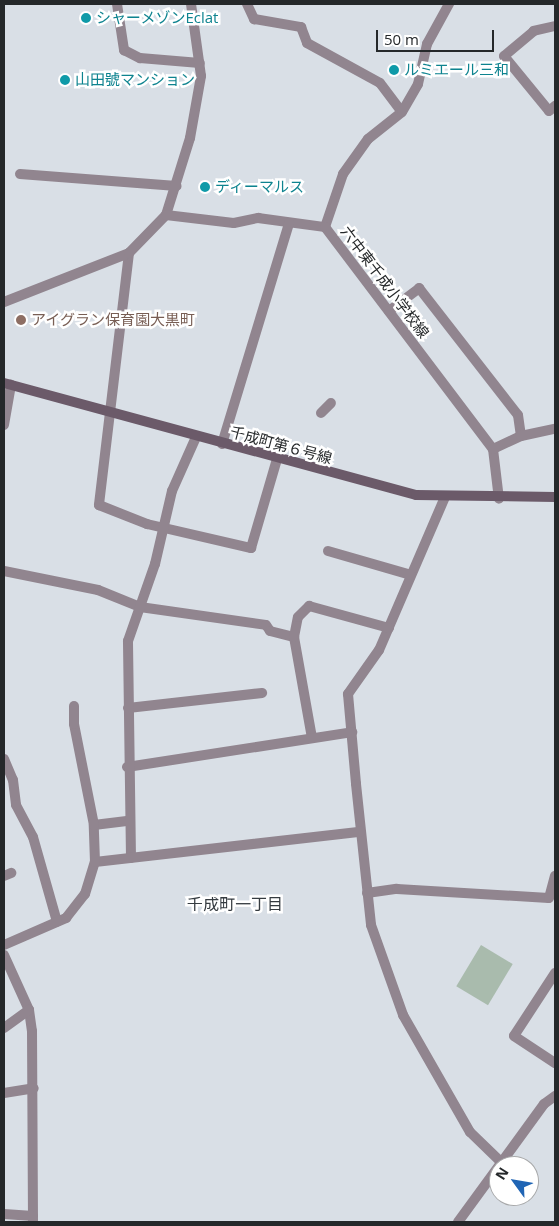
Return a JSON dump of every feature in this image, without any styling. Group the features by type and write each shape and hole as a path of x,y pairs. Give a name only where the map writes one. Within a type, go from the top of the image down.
{"street":[{"path":"117,4 124,50 140,58 200,63"},
{"path":"4,302 129,253 166,215 177,186 190,138 200,63 191,4"},
{"path":"247,4 254,20 301,27 307,43 380,83 402,112"},
{"path":"325,228 343,174 368,139 402,112 418,84 427,44 449,4"},
{"path":"555,26 534,31 504,56 549,111 555,106"},
{"path":"20,174 177,186"},
{"name":"六中東千成小学校線","path":"166,215 234,223 258,218 325,228 390,311 492,449 500,499"},
{"path":"222,444 289,223"},
{"path":"129,253 100,505 161,527 251,548 277,459"},
{"path":"390,311 418,288 518,415 521,436"},
{"path":"4,425 8,384"},
{"name":"千成町第６号線","path":"8,384 277,459 445,498 555,497"},
{"path":"321,413 331,403"},
{"path":"492,449 521,436 555,429"},
{"path":"131,858 127,766 128,641 140,607 161,527 196,437"},
{"path":"445,498 389,628 348,694 360,832 371,925 403,1015 470,1132 495,1156"},
{"path":"328,551 411,575"},
{"path":"4,571 98,590 140,607 266,625 270,631 294,637"},
{"path":"312,738 294,637 298,617 309,606 389,628"},
{"path":"128,708 262,693"},
{"path":"4,945 66,918 84,894 95,862 94,825 74,724 74,706"},
{"path":"127,766 352,732"},
{"path":"4,759 13,780 16,805 33,837 57,922"},
{"path":"94,825 129,821"},
{"path":"95,862 360,832"},
{"path":"367,893 397,889 549,898 555,876"},
{"path":"4,955 29,1010 34,1088 33,1219 4,1214"},
{"path":"555,973 514,1036 555,1063"},
{"path":"4,1028 29,1010"},
{"path":"4,1093 34,1088"},
{"path":"506,1156 555,1096"},
{"path":"458,1222 489,1179"}],"green space":[{"path":"481,945 513,964 488,1005 456,986"}],"place":[{"name":"シャーメゾンEclat","path":"86,18"},
{"name":"ルミエール三和","path":"394,70"},
{"name":"山田號マンション","path":"65,80"},
{"name":"ディーマルス","path":"205,187"},
{"name":"アイグラン保育園大黒町","path":"21,320"}],"district":[{"name":"千成町一丁目","path":"235,904"}]}
